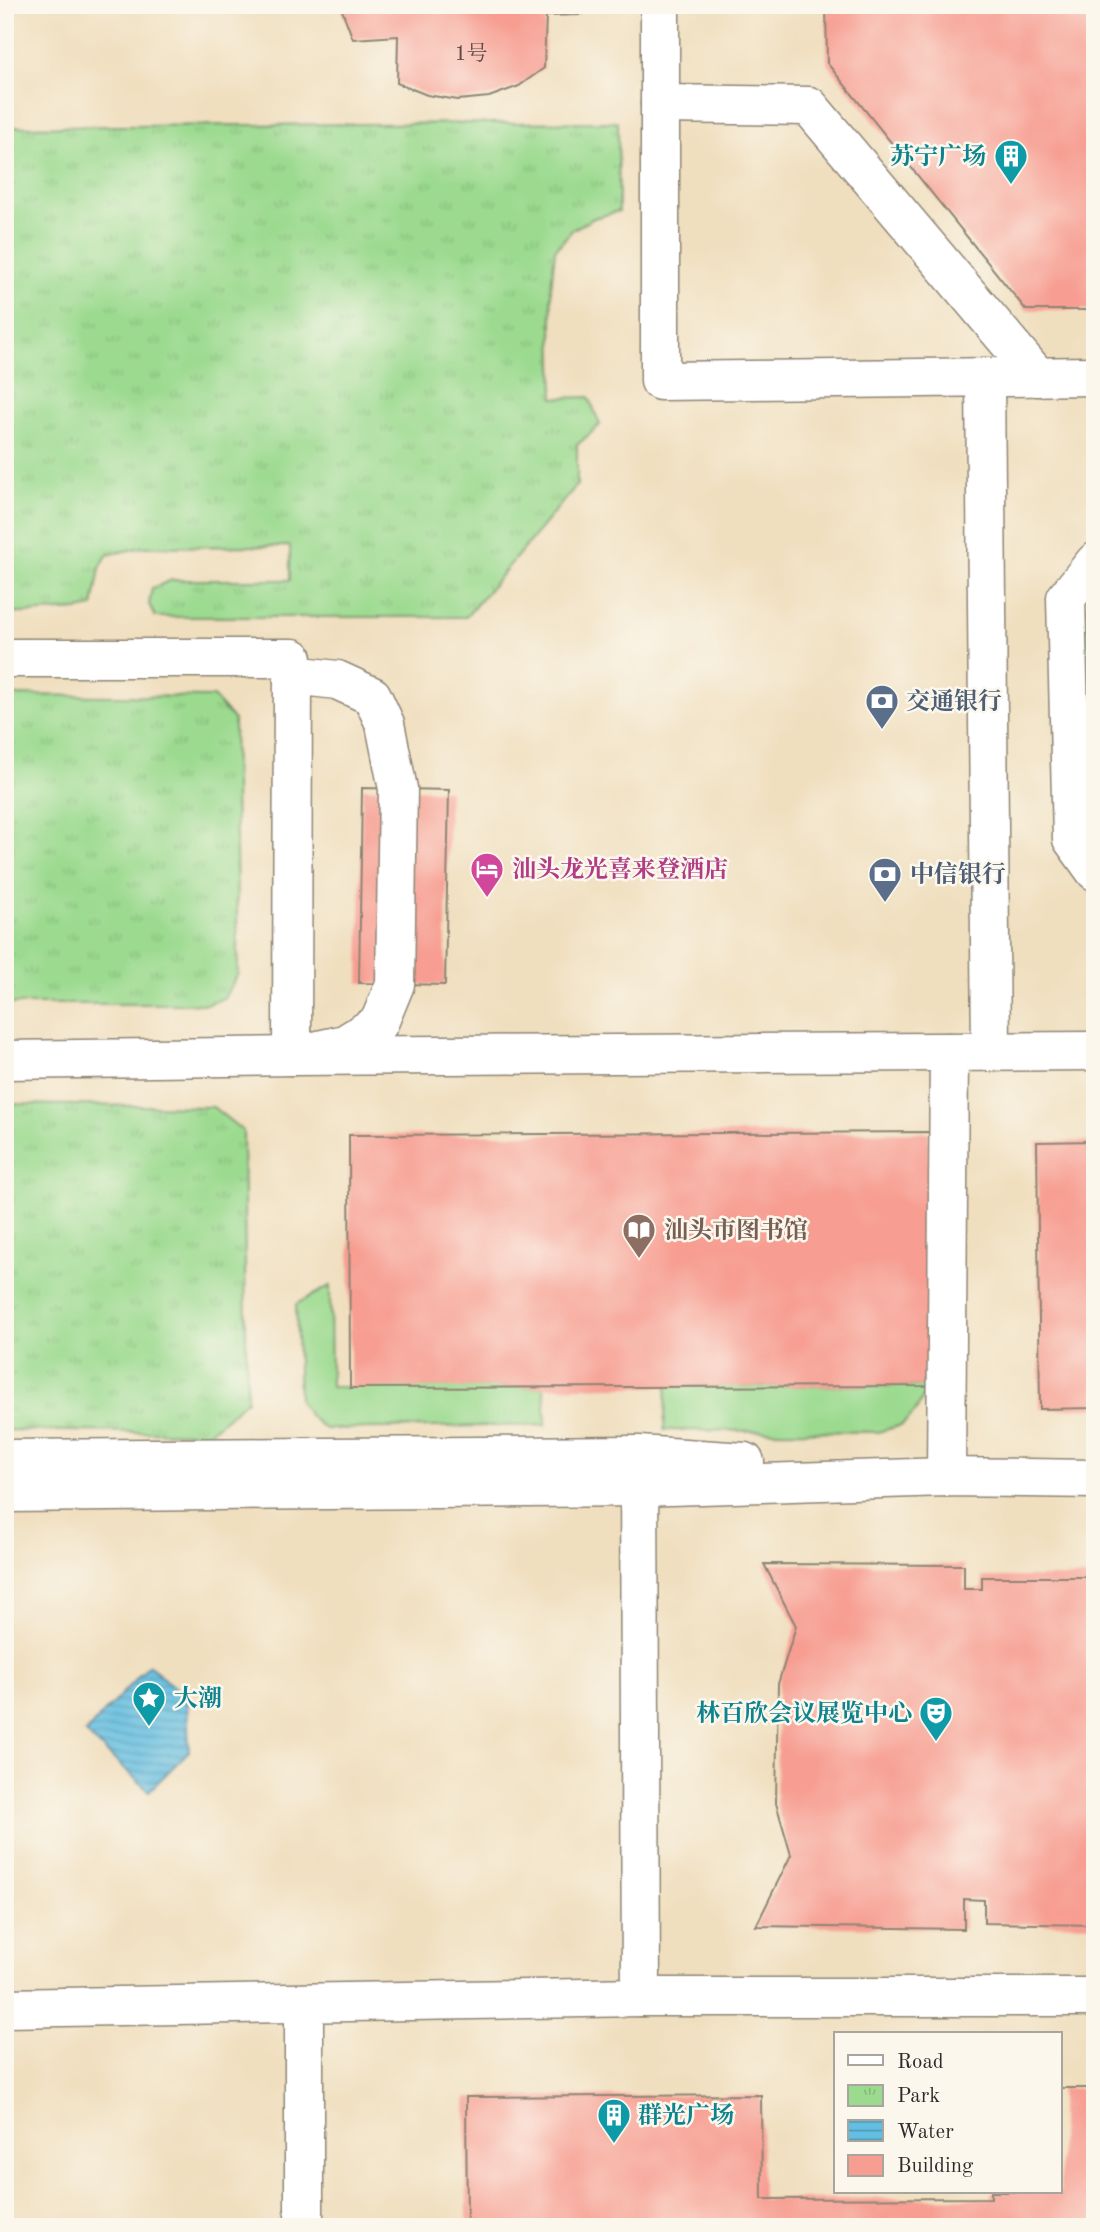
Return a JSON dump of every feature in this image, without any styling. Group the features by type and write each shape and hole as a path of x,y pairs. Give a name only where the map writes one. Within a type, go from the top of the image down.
{"street":[{"path":"660,5 660,381 1095,376"},
{"path":"660,104 809,106 1038,377"},
{"path":"985,377 991,1052"},
{"path":"1095,562 1066,598 1072,839 1095,871"},
{"path":"5,657 293,657 292,1056"},
{"path":"292,1056 345,1044 379,1023 396,984 398,789 385,724 372,696 337,680 293,675"},
{"path":"5,1060 1095,1051"},
{"path":"946,1477 949,1052"},
{"path":"5,1459 1095,1479"},
{"path":"5,1493 639,1471"},
{"path":"639,1471 641,1997"},
{"path":"5,2008 641,1997 1095,1997"},
{"path":"304,2003 304,2227"}],"green space":[{"path":"618,122 619,211 594,218 573,229 555,250 551,288 554,398 589,397 600,425 577,445 577,485 466,617 155,617 149,604 152,588 172,580 290,580 290,546 143,547 107,555 100,568 93,607 5,614 5,127"},
{"path":"1095,596 1095,829 1083,814 1083,612"},
{"path":"5,695 213,697 234,720 238,974 224,998 207,1004 5,1004"},
{"path":"5,1104 213,1107 243,1131 247,1400 208,1433 5,1430"},
{"path":"330,1286 331,1387 544,1387 546,1425 325,1429 299,1401 296,1304"},
{"path":"667,1386 929,1386 916,1411 902,1425 878,1432 664,1430"}],"water":[{"path":"149,1665 187,1699 189,1751 149,1791 85,1733"}],"building":[{"path":"340,5 581,5 579,15 546,16 544,68 519,86 489,97 458,100 427,95 397,83 398,36 353,39"},
{"name":"苏宁广场","path":"826,5 1095,5 1095,310 1026,310 827,63"},
{"path":"362,788 449,790 445,985 359,983"},
{"name":"汕头市图书馆","path":"929,1132 929,1386 350,1388 349,1135"},
{"path":"1095,1141 1095,1408 1040,1409 1037,1142"},
{"name":"林百欣会议展览中心","path":"764,1564 964,1565 964,1589 982,1589 982,1577 1095,1577 1095,1925 984,1923 984,1900 964,1899 964,1929 756,1926 791,1855 776,1803 778,1684 796,1626"},
{"name":"群光广场","path":"1062,2088 1095,2088 1095,2227 467,2227 466,2097 761,2095 762,2199 991,2198 991,2194 1062,2194"}],"place":[{"name":"苏宁广场","path":"1011,186"},
{"name":"交通银行","path":"882,731"},
{"name":"汕头龙光喜来登酒店","path":"487,899"},
{"name":"中信银行","path":"885,904"},
{"name":"汕头市图书馆","path":"639,1260"},
{"name":"大潮","path":"149,1728"},
{"name":"林百欣会议展览中心","path":"936,1743"},
{"name":"群光广场","path":"614,2145"}]}
